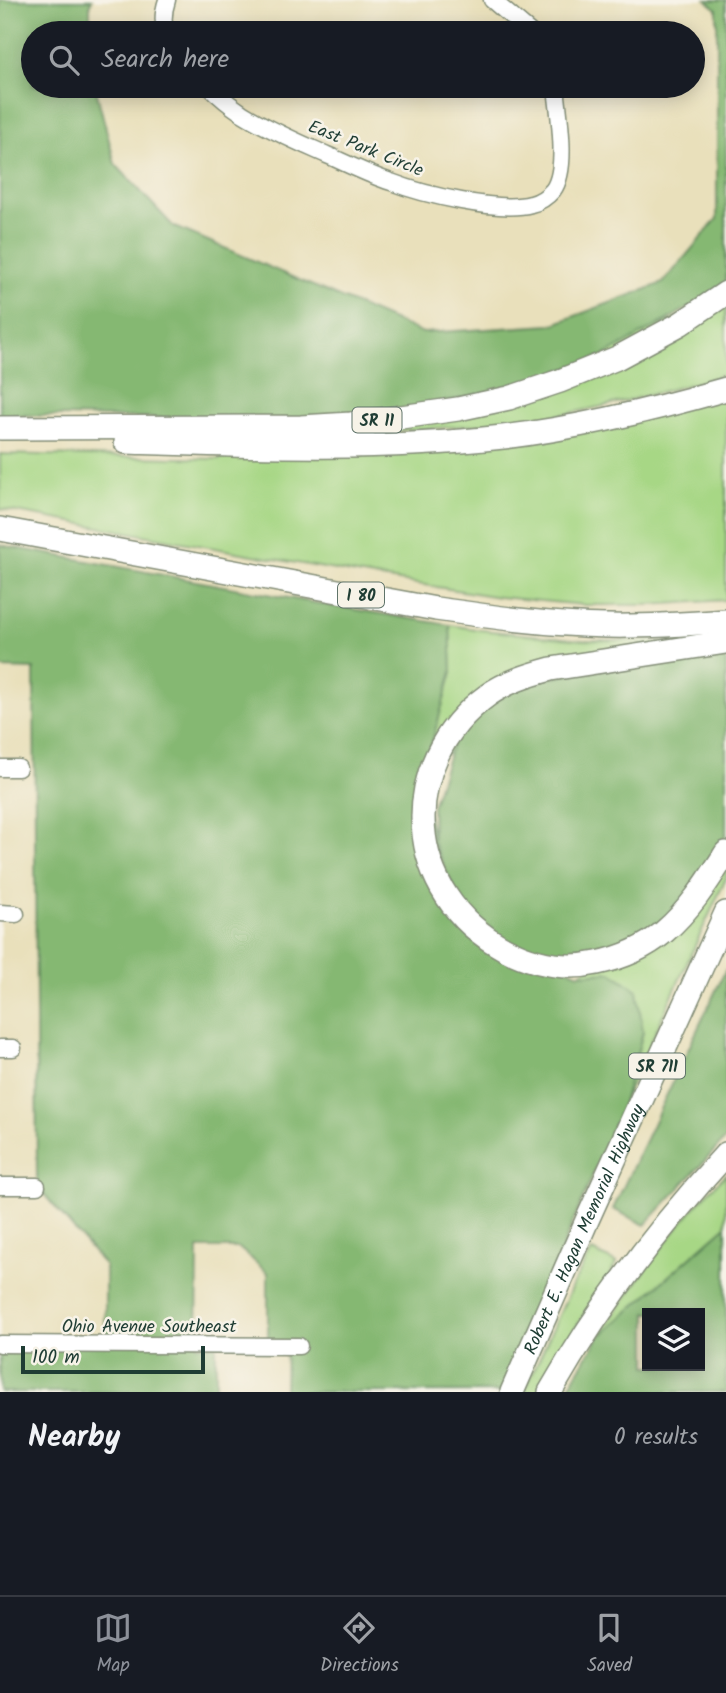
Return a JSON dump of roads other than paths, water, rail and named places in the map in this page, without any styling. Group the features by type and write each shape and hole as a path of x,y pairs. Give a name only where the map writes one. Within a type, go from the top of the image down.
{"highway":[{"name":"SR 11","path":"0,428 301,427 351,424 458,410 560,382 617,358 680,324 726,293"},
{"path":"0,439 273,446 405,444 502,437 594,422 726,389"},
{"path":"0,518 396,591 515,609 607,615 726,612"},
{"name":"I 80","path":"0,529 480,615 608,626 726,621"},
{"path":"726,642 551,669 520,679 489,694 462,718 438,753 429,773 423,818 425,839 438,880 461,915 496,944 517,955 551,965 587,965 608,960 624,956 652,940 673,924 693,902 726,853"},
{"name":"Robert E. Hagan Memorial Highway","path":"512,1392 726,913"},
{"path":"653,1075 692,1014 726,944"},
{"path":"550,1392 620,1282 668,1220 726,1154"}],"street":[{"path":"163,21 167,0"},
{"path":"492,0 517,21"},
{"name":"East Park Circle","path":"223,98 240,112 264,125 389,182 462,201 518,206 529,205 545,197 559,179 561,169 556,98"},
{"path":"0,768 18,768"},
{"path":"0,1186 37,1186"},
{"name":"Ohio Avenue Southeast","path":"0,1344 299,1346"}]}
